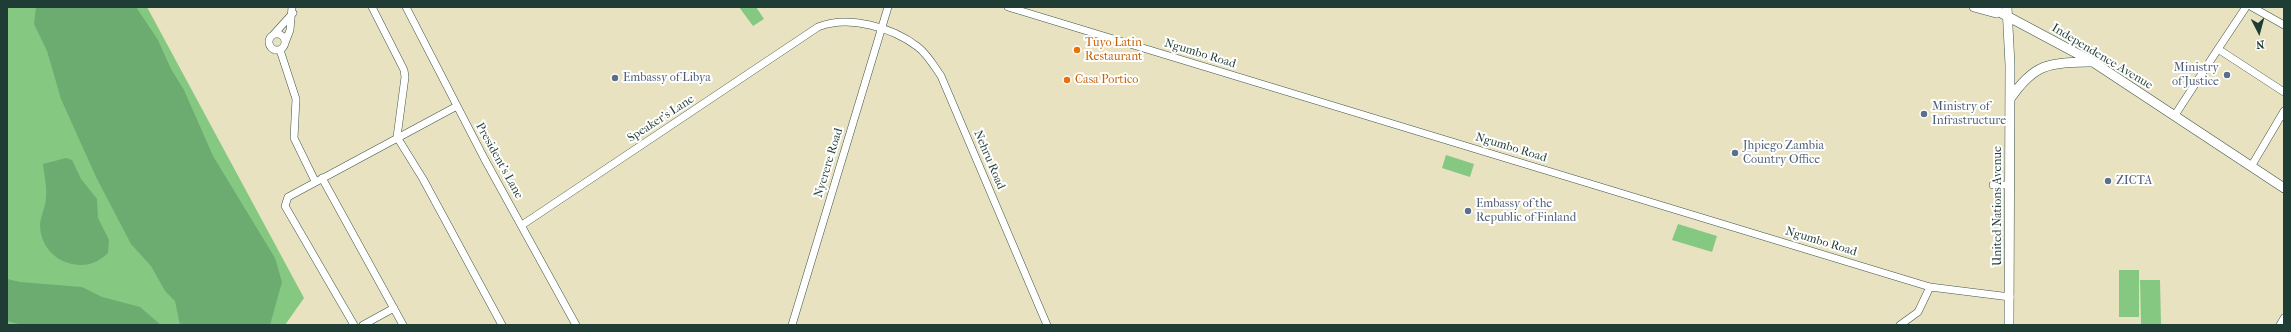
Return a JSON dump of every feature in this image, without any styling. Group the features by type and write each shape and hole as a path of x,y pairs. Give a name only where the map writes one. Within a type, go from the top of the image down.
{"main road":[{"name":"Independence Avenue","path":"1974,7 2006,10"},
{"name":"Independence Avenue","path":"1990,7 2006,10 2093,62 2252,165 2284,188"},
{"name":"United Nations Avenue","path":"2006,10 2010,99 2009,325"},
{"path":"2010,99 2027,76 2038,69 2064,62 2093,62"}],"street":[{"path":"372,7 404,70 405,77 397,138 423,179 502,325"},
{"name":"President's Lane","path":"406,7 457,106 576,325"},
{"name":"Nyerere Road","path":"792,325 888,7"},
{"name":"Ngumbo Road","path":"1008,7 1930,287 2010,297"},
{"path":"2175,115 2246,7"},
{"path":"2252,7 2284,26"},
{"path":"280,50 276,50 270,45 269,41 292,10"},
{"path":"280,50 286,43 292,10"},
{"name":"Speaker's Lane","path":"522,225 818,27 844,21 860,22 881,29"},
{"name":"Nehru Road","path":"881,29 919,48 930,59 941,76 1047,325"},
{"path":"274,34 282,36 286,43"},
{"path":"2218,49 2284,92"},
{"path":"280,50 296,99 294,138 403,325"},
{"path":"354,325 285,206 288,197 457,106"},
{"path":"2252,165 2284,111"},
{"path":"1993,185 2010,185"},
{"path":"1900,325 1918,312 1930,287"},
{"path":"363,325 394,308"},
{"path":"2280,325 2284,318"}],"green space":[{"path":"7,7 147,7 304,298 285,325 7,325"},
{"path":"36,7 136,7 158,40 171,69 184,90 213,156 275,258 282,282 270,325 180,325 175,301 165,291 151,266 131,244 96,177 61,99 47,51 34,24"},
{"path":"739,7 756,7 764,19 753,26"},
{"path":"1446,155 1474,164 1470,177 1442,168"},
{"path":"66,158 72,160 81,179 97,199 98,218 109,240 108,253 96,262 77,265 65,262 49,250 42,238 40,224 46,193 43,164"},
{"path":"1678,224 1717,236 1712,252 1672,240"},
{"path":"2119,270 2139,270 2139,317 2119,317"},
{"path":"7,279 20,282 82,287 102,297 140,307 161,325 22,325 7,321"},
{"path":"2140,280 2160,280 2161,324 2141,324"}],"place":[{"name":"Tuyo Latin Restaurant","path":"1077,50"},
{"name":"Ministry of Justice","path":"2227,75"},
{"name":"Embassy of Libya","path":"615,78"},
{"name":"Casa Portico","path":"1067,80"},
{"name":"Ministry of Infrastructure","path":"1924,114"},
{"name":"Jhpiego Zambia Country Office","path":"1735,153"},
{"name":"ZICTA","path":"2108,181"},
{"name":"Embassy of the Republic of Finland","path":"1468,211"}]}
